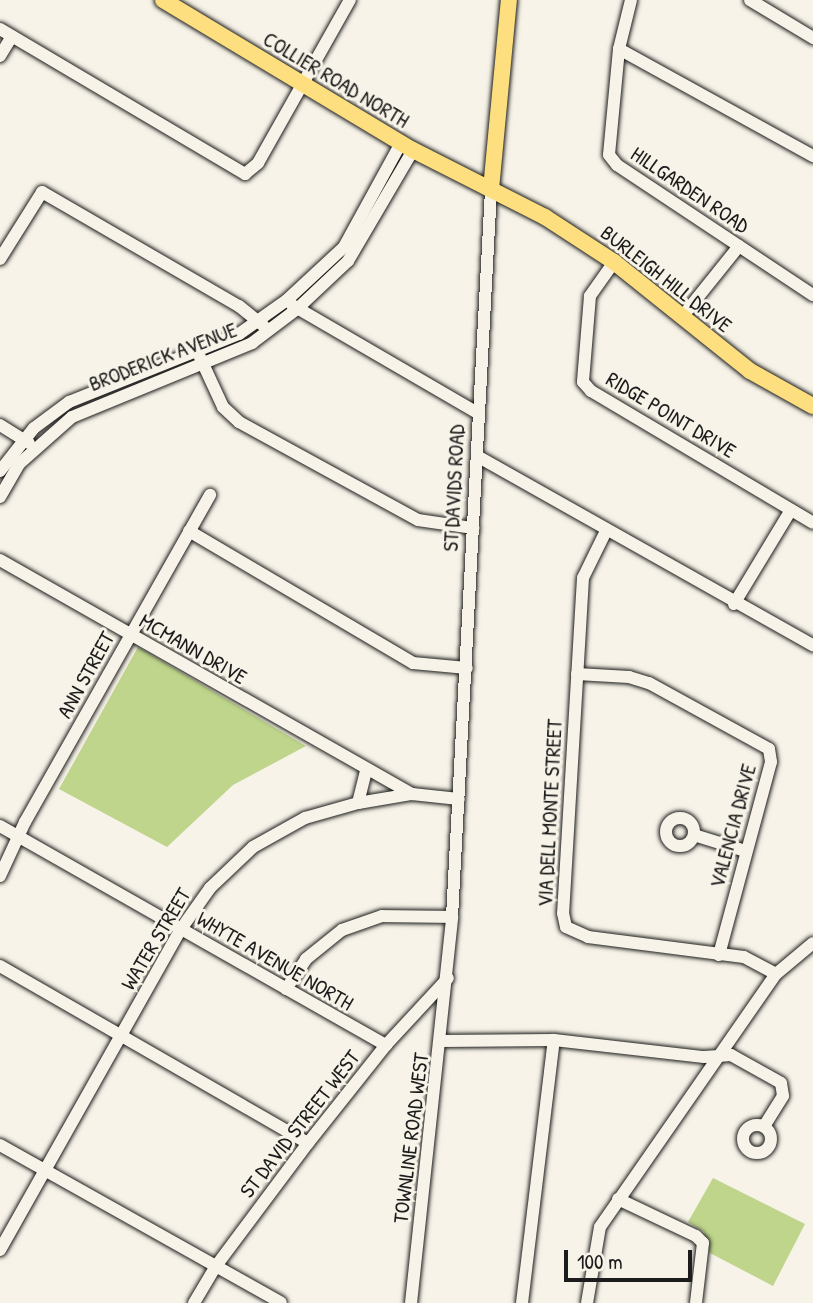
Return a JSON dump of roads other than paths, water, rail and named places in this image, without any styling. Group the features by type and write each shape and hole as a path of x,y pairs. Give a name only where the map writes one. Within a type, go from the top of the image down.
{"main road":[{"name":"COLLIER ROAD NORTH","path":"163,0 407,146 491,189"},
{"name":"ST DAVIDS ROAD","path":"491,189 509,0"},
{"name":"BURLEIGH HILL DRIVE","path":"491,189 545,217 614,262 750,371 813,406"}],"street":[{"path":"0,29 245,174 258,163 350,0"},
{"name":"HILLGARDEN ROAD","path":"631,0 619,50 609,155 813,295"},
{"path":"750,0 812,36"},
{"path":"0,56 12,36"},
{"path":"619,50 813,156"},
{"name":"BRODERICK AVENUE","path":"0,498 35,447 88,407 263,326 292,304 341,251 407,146"},
{"name":"ST DAVIDS ROAD","path":"448,978 467,668 491,189"},
{"path":"0,259 42,192 263,326"},
{"path":"682,317 739,246"},
{"name":"RIDGE POINT DRIVE","path":"614,262 590,296 583,382 591,391 813,523"},
{"path":"292,304 479,414"},
{"path":"199,356 223,407 239,422 418,520 473,528"},
{"name":"BRODERICK AVENUE","path":"0,471 23,439 47,417 91,390 199,356"},
{"path":"0,425 35,447"},
{"path":"477,456 734,604 813,645"},
{"name":"ANN STREET","path":"0,876 210,495"},
{"path":"734,604 791,510"},
{"path":"189,531 413,663 467,668"},
{"name":"VIA DELL MONTE STREET","path":"606,531 583,578 563,913 566,927 588,937 744,957 776,974"},
{"name":"MCMANN DRIVE","path":"0,560 366,772 412,794"},
{"name":"VALENCIA DRIVE","path":"577,674 629,677 649,683 769,749 771,762 719,955"},
{"path":"358,803 366,772"},
{"name":"WATER STREET","path":"0,1250 181,929 210,888 253,847 305,818 358,803 412,794 459,799"},
{"name":"WHYTE AVENUE NORTH","path":"0,826 386,1045"},
{"path":"694,835 745,851"},
{"path":"286,989 316,949 358,923 382,916 452,917"},
{"path":"587,1303 594,1238 618,1199 776,974 813,943"},
{"path":"0,965 309,1143"},
{"name":"TOWNLINE ROAD WEST","path":"411,1303 448,978"},
{"name":"ST DAVID STREET WEST","path":"194,1303 216,1266 309,1143 386,1045 448,978"},
{"path":"522,1303 554,1040"},
{"path":"441,1041 554,1040 704,1057 731,1055 781,1083 783,1096 764,1126"},
{"path":"0,1145 281,1303"},
{"path":"618,1199 696,1236 703,1243 696,1303"}]}
